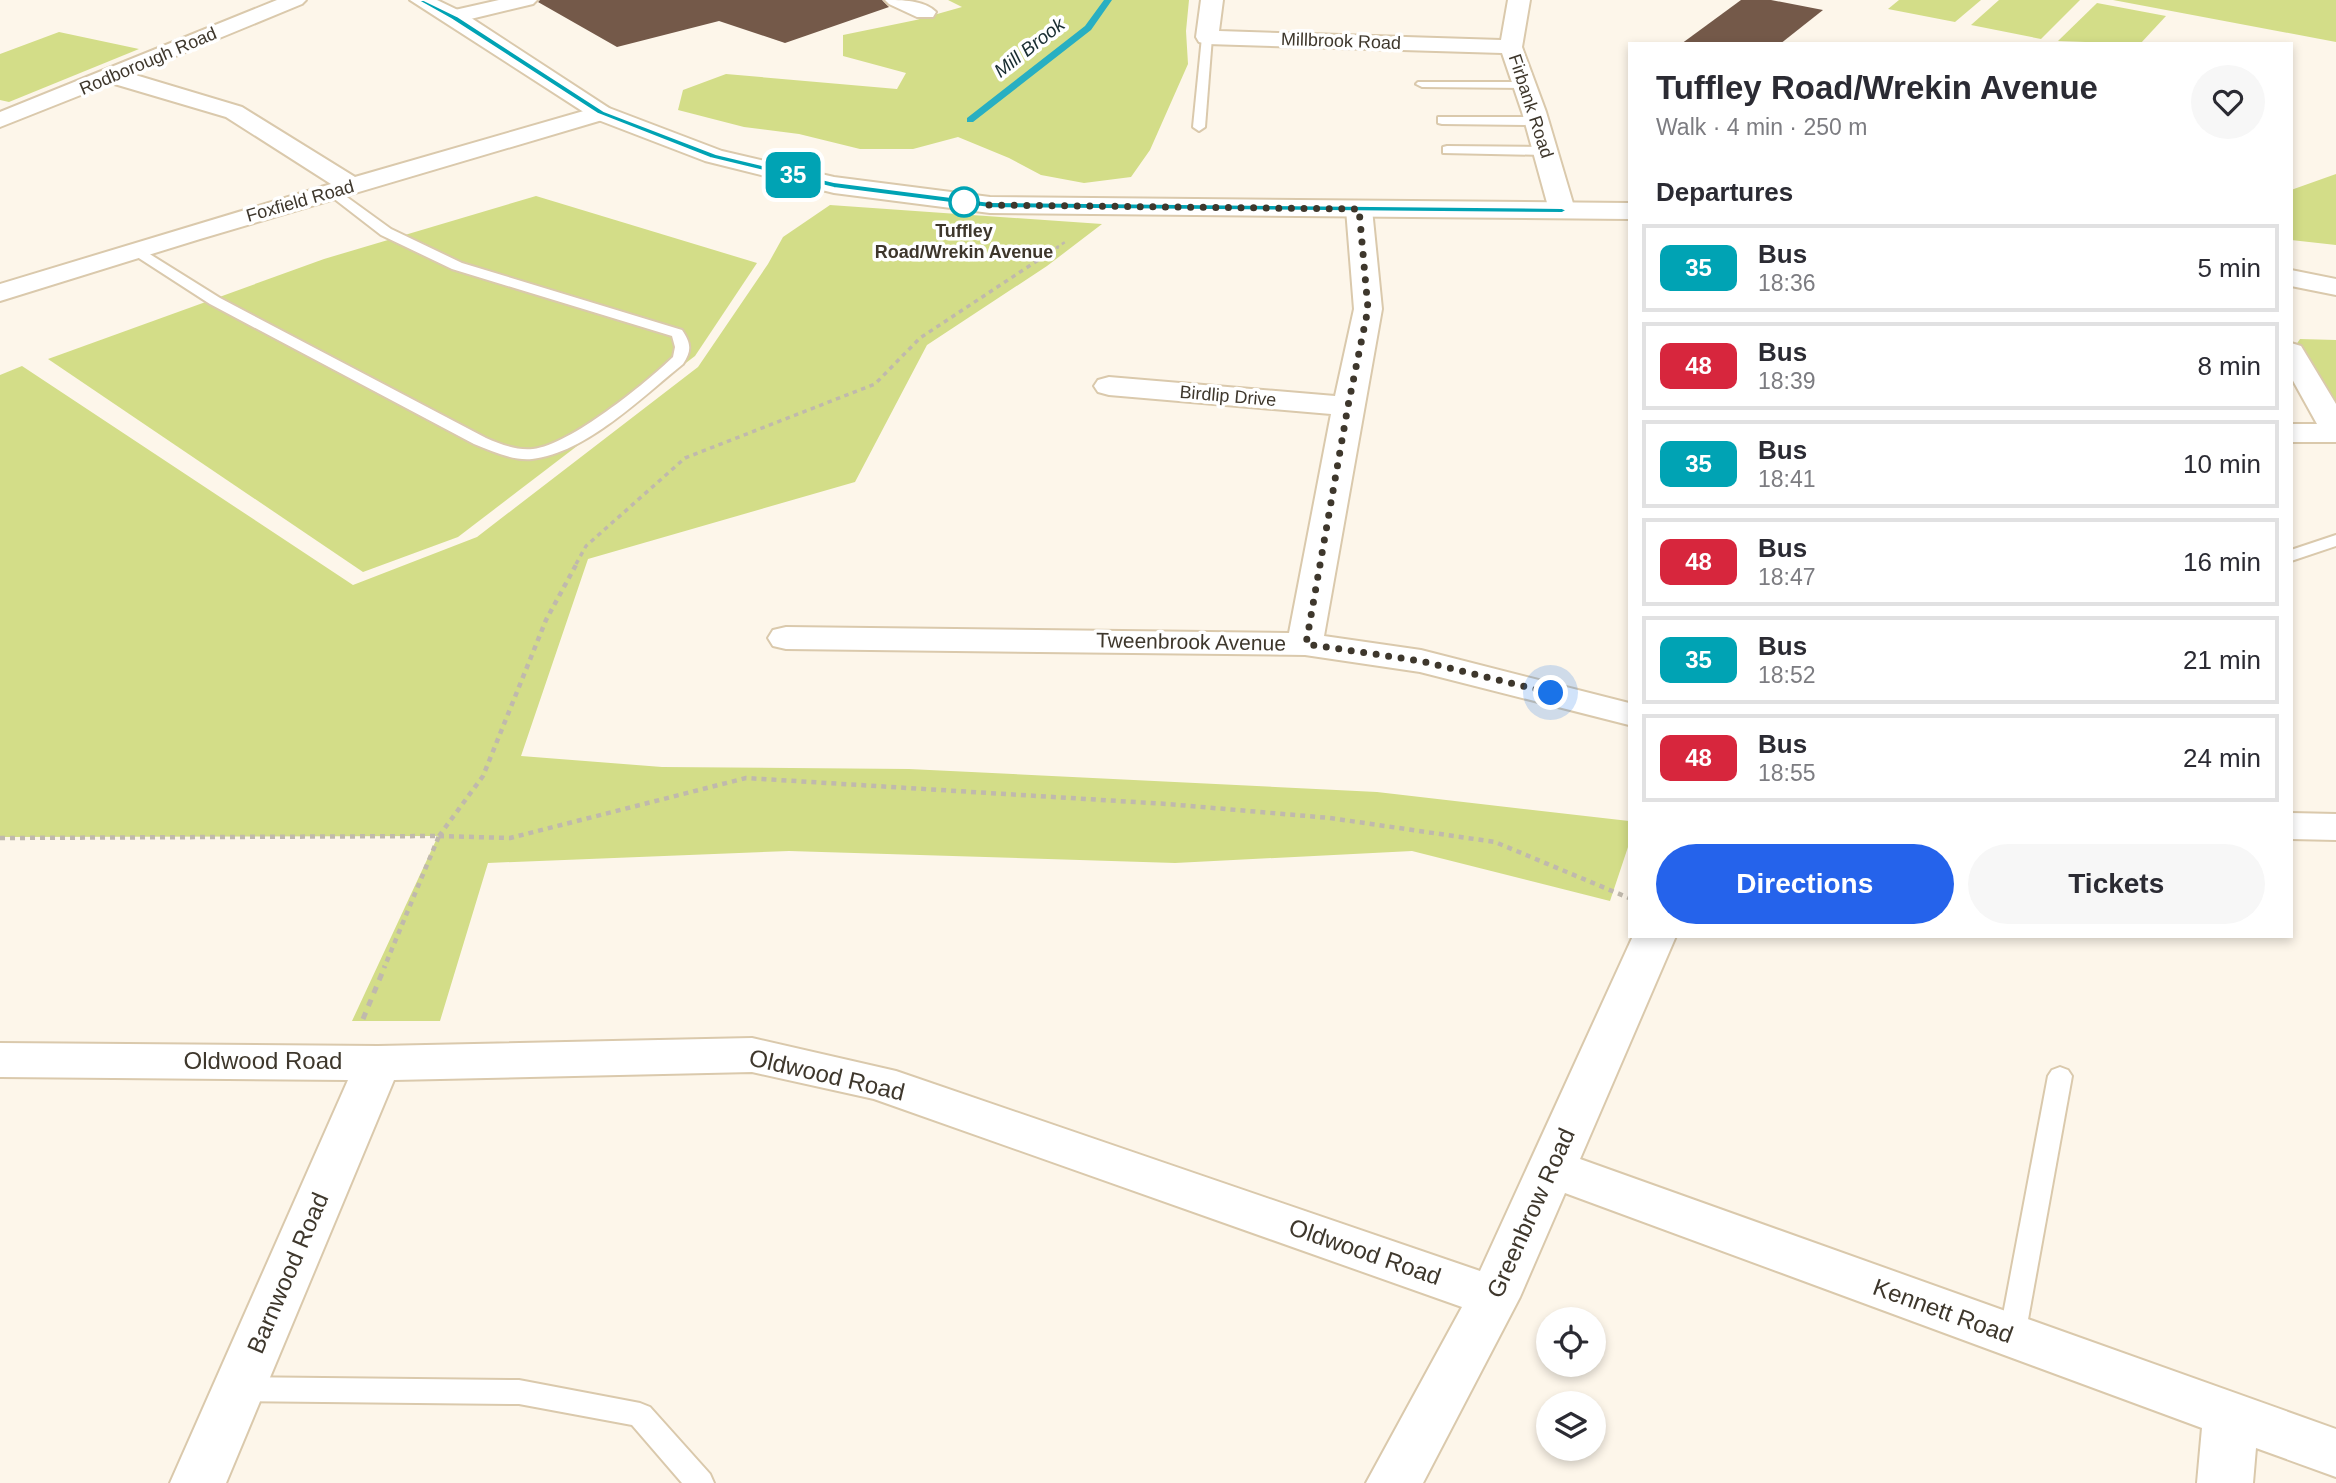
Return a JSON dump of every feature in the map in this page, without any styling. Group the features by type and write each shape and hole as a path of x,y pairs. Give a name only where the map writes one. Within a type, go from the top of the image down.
{"street":[{"name":"Rodborough Road","path":"0,120 295,0"},
{"path":"421,0 454,17 601,113 713,156 834,185 990,205 1628,211"},
{"path":"454,17 526,0"},
{"path":"896,0 925,12"},
{"path":"1208,37 1212,0"},
{"name":"Firbank Road","path":"1518,0 1511,47 1537,121 1562,210"},
{"name":"Millbrook Road","path":"1208,37 1511,47"},
{"path":"113,76 234,112 343,188"},
{"name":"Foxfield Road","path":"0,293 343,188 601,113"},
{"path":"1306,644 1368,309 1359,209"},
{"path":"2293,356 2336,431 2293,433"},
{"name":"Birdlip Drive","path":"1109,386 1348,406"},
{"name":"Tweenbrook Avenue","path":"786,638 1306,644 1421,661 1628,714"},
{"path":"2293,826 2336,827"},
{"name":"Greenbrow Road","path":"1394,1483 1494,1297 1653,938"},
{"name":"Oldwood Road","path":"0,1060 362,1062 752,1055 880,1083 1494,1297"},
{"name":"Barnwood Road","path":"198,1483 238,1389 362,1062"},
{"name":"Kennett Road","path":"1551,1168 2336,1453"},
{"path":"2225,1483 2231,1415"}],"lane":[{"path":"1199,127 1208,37"},
{"path":"1422,84 1525,85"},
{"path":"1442,120 1537,121"},
{"path":"1447,150 1545,151"},
{"path":"135,251 215,301 480,441 517,454 552,449 587,430 678,361 684,353 683,342 677,333 467,270 409,244 386,232 343,188"},
{"path":"2293,555 2336,540"},
{"path":"2012,1336 2060,1076"},
{"path":"238,1389 519,1392 640,1415 700,1483"}],"path":[{"path":"362,1062 439,836 483,776 546,620 586,547 685,458 875,384 920,338 1059,247 1087,222 1093,205"},
{"path":"0,838 510,838 746,778 1167,804 1330,818 1495,842 1628,898"}],"green space":[{"path":"948,0 1189,0 1186,31 1188,64 1150,150 1131,177 1084,183 1041,175 1009,158 958,137 913,149 860,149 799,134 744,127 678,110 683,90 726,74 897,89 906,73 843,56 843,35 916,20 962,7"},
{"path":"1899,0 1981,0 1955,22 1888,9"},
{"path":"1999,0 2080,0 2041,39 1971,25"},
{"path":"2113,0 2336,0 2336,42"},
{"path":"2097,3 2166,16 2142,42 2058,41"},
{"path":"59,32 139,49 9,102 0,100 0,54"},
{"path":"2336,174 2336,245 2293,240 2293,189"},
{"path":"536,196 757,263 695,356 458,537 363,572 48,359 324,259"},
{"path":"830,205 1102,224 1047,266 927,345 855,482 588,559 521,756 662,767 909,769 1377,792 1628,821 1628,847 1610,901 1412,851 1175,863 789,851 488,863 440,1021 352,1021 438,836 0,837 0,375 22,366 353,585 477,537 698,367 768,264 783,237"},
{"path":"2300,339 2336,340 2336,430 2293,355 2293,349"}],"building":[{"path":"882,0 889,7 785,43 719,21 617,47 538,2"},
{"path":"1741,0 1771,0 1823,10 1783,42 1684,42"}],"waterway":[{"name":"Mill Brook","path":"970,120 1088,28 1108,0"}],"bus line":[{"name":"35","path":"421,0 454,17 601,113 713,156 834,185 990,205 1562,210"}],"place":[{"name":"Tuffley Road/Wrekin Avenue","path":"964,202"}],"route":[{"path":"964,202 990,205 1359,209 1368,309 1306,644 1421,661 1551,693"}]}
